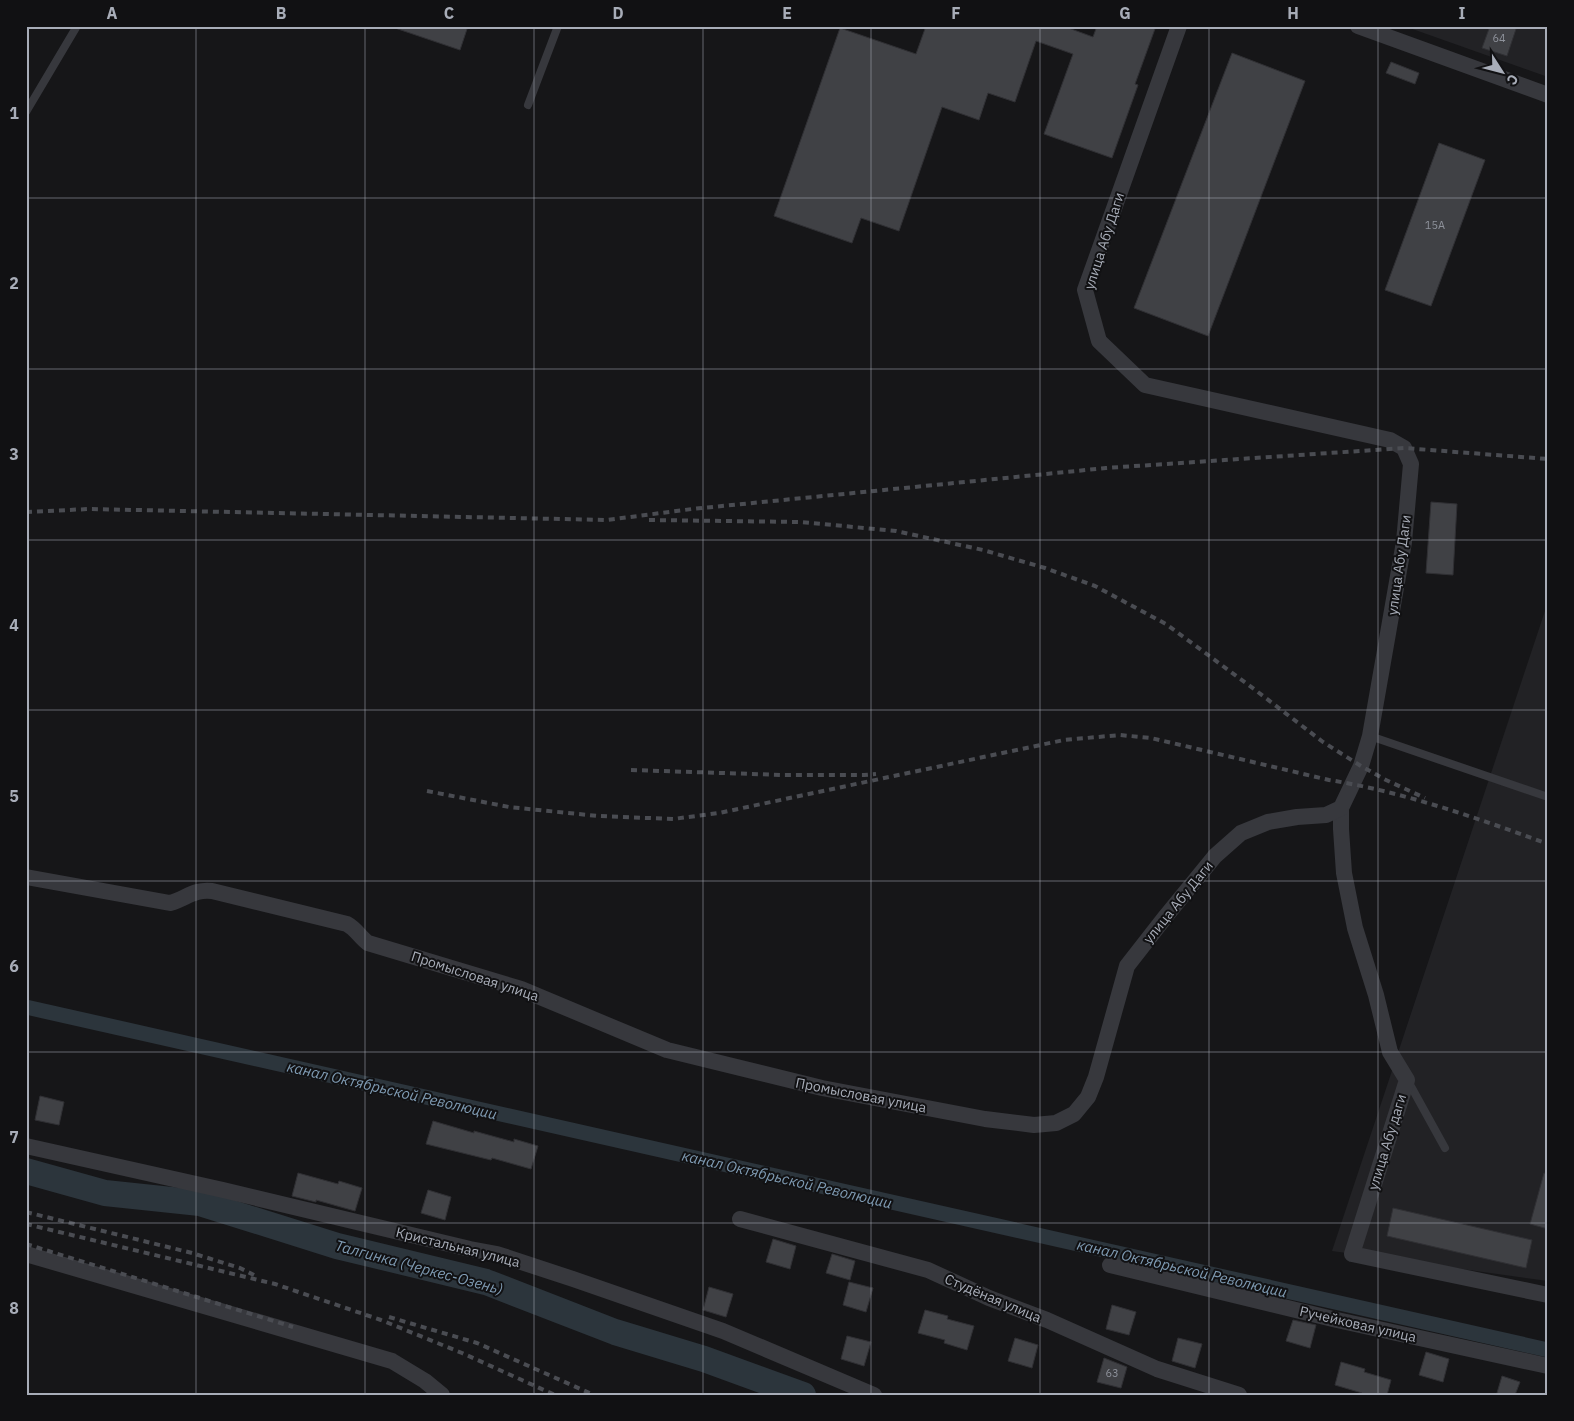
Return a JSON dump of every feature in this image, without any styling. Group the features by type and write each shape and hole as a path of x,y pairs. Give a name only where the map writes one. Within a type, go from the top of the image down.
{"street":[{"name":"улица Абу Даги","path":"984,1119 1034,1125 1056,1124 1074,1114 1088,1097 1096,1077 1127,966 1166,916 1214,856 1241,833 1268,822 1326,815 1341,808 1361,766 1370,736 1404,542 1411,464 1404,448 1390,440 1145,385 1099,341 1085,290 1179,26"},
{"path":"1358,26 1548,95"},
{"name":"улица Абу даги","path":"1341,808 1340,829 1344,873 1355,928 1376,995 1390,1052 1407,1080 1352,1254 1548,1295"},
{"name":"Промысловая улица","path":"26,877 170,903 183,899 193,892 212,891 347,924 355,928 360,937 368,943 521,989 667,1050 822,1088 984,1119"},
{"name":"Кристальная улица","path":"26,1146 496,1254 573,1278 723,1331 874,1395"},
{"name":"Студёная улица","path":"740,1219 928,1270 989,1298 1047,1320 1156,1369 1239,1395"},
{"path":"26,1254 392,1361 426,1381 442,1395"},
{"name":"Ручейковая улица","path":"1110,1265 1337,1320 1548,1366"}],"lane":[{"path":"26,112 77,26"},
{"path":"528,105 558,26"},
{"path":"1370,736 1548,797"},
{"path":"1407,1080 1444,1148"}],"shaded area":[{"path":"1404,26 1548,26 1548,77"},
{"path":"1548,602 1548,1281 1332,1251"}],"building":[{"path":"395,26 468,26 460,50 395,28"},
{"path":"926,26 1063,26 1093,37 1097,26 1156,26 1135,84 1138,85 1112,158 1044,134 1073,54 1036,41 1015,102 988,93 979,120 942,107 899,231 861,218 852,243 774,216 840,28 916,54"},
{"path":"1490,26 1517,26 1507,56 1482,48"},
{"path":"1232,53 1305,81 1208,336 1134,308"},
{"path":"1391,62 1419,73 1415,84 1386,73"},
{"path":"1439,143 1485,160 1431,306 1385,290"},
{"path":"1431,502 1457,504 1453,575 1426,573"},
{"path":"40,1096 64,1102 59,1125 35,1120"},
{"path":"433,1121 474,1133 474,1131 514,1142 514,1139 538,1146 531,1169 492,1158 491,1160 426,1144"},
{"path":"298,1173 338,1184 339,1181 362,1188 355,1211 316,1200 316,1202 292,1196"},
{"path":"1544,1173 1548,1174 1548,1229 1530,1224"},
{"path":"428,1190 451,1197 445,1220 421,1213"},
{"path":"1393,1208 1532,1240 1526,1268 1387,1236"},
{"path":"773,1239 796,1246 790,1269 766,1262"},
{"path":"832,1254 855,1261 850,1280 826,1273"},
{"path":"849,1282 873,1288 866,1312 843,1305"},
{"path":"709,1287 733,1294 726,1317 703,1310"},
{"path":"1112,1305 1136,1312 1129,1335 1106,1329"},
{"path":"925,1310 948,1316 947,1319 974,1326 967,1350 944,1343 945,1340 918,1333"},
{"path":"1293,1320 1316,1325 1310,1348 1286,1341"},
{"path":"847,1336 871,1342 864,1366 841,1359"},
{"path":"1015,1338 1038,1345 1032,1368 1008,1361"},
{"path":"1178,1338 1202,1344 1195,1368 1172,1361"},
{"path":"1426,1352 1449,1359 1443,1382 1419,1375"},
{"path":"1104,1358 1127,1367 1121,1388 1097,1382"},
{"path":"1341,1362 1365,1369 1364,1372 1391,1380 1387,1395 1362,1395 1362,1393 1335,1385"},
{"path":"1502,1376 1520,1382 1515,1395 1497,1393"}],"waterway":[{"name":"канал Октябрьской Революции","path":"26,1007 1548,1350"},
{"name":"Талгинка (Черкес-Озень)","path":"26,1171 105,1193 200,1203 337,1246 486,1282 615,1332 704,1359 803,1395"}],"railway":[{"path":"26,512 89,509 607,520 692,509 1106,468 1404,448 1548,459"},
{"path":"649,520 801,522 896,531 983,550 1045,568 1095,586 1166,624 1323,742 1386,780 1425,798"},
{"path":"427,791 509,807 598,816 673,819 719,813 1064,740 1120,735 1151,738 1329,780 1385,791 1467,815 1548,844"},
{"path":"631,770 783,775 876,774"},
{"path":"26,1212 192,1253 240,1268 254,1275"},
{"path":"26,1224 275,1284 381,1320 462,1353 555,1395"},
{"path":"26,1244 293,1327"},
{"path":"389,1317 477,1343 594,1395"}]}
